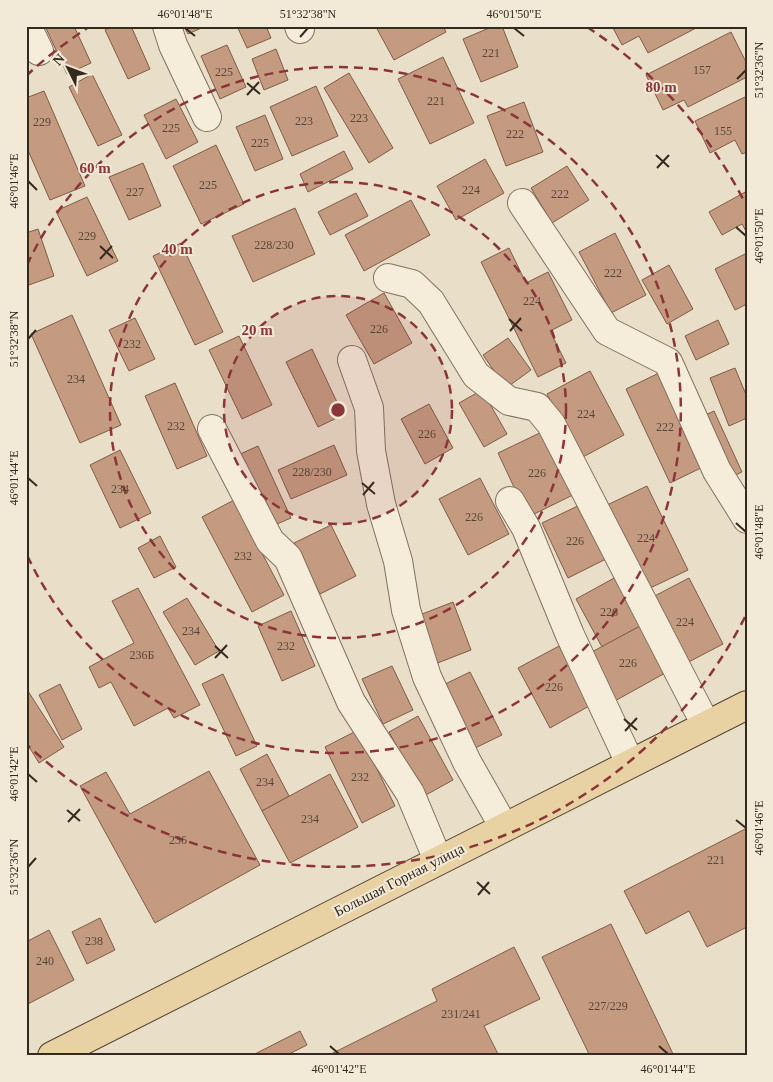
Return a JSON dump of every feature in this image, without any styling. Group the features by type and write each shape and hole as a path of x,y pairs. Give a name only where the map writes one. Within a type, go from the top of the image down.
{"main road":[{"name":"Большая Горная улица","path":"52,1056 747,705"}],"lane":[{"path":"27,26 39,51"},
{"path":"168,26 173,45 207,117"},
{"path":"522,203 607,331 668,362 718,471 747,519"},
{"path":"388,278 412,284 431,302 476,375 510,401 537,407 551,424 706,725"},
{"path":"352,360 369,408 371,450 382,504 398,561 406,610 427,677 467,762 504,827"},
{"path":"212,429 270,540 288,558 351,702 410,793 438,860"},
{"path":"510,501 526,528 570,635 630,763"}],"building":[{"path":"45,26 74,26 91,63 67,74"},
{"path":"113,26 131,26 150,69 128,79 105,30"},
{"path":"184,26 206,26 188,34"},
{"path":"237,26 266,26 271,38 247,48"},
{"path":"443,26 446,32 394,60 376,27"},
{"path":"494,26 502,26 518,67 481,82 463,39"},
{"path":"612,26 700,26 648,53 639,36 622,45"},
{"path":"731,32 747,64 747,77 688,107 684,100 663,110 646,75"},
{"path":"227,45 246,87 220,99 201,56"},
{"path":"276,49 288,80 264,90 252,59"},
{"path":"443,57 474,123 430,144 398,79"},
{"path":"349,73 393,148 369,163 324,88"},
{"path":"92,74 122,135 98,146 69,87"},
{"path":"316,86 338,136 292,156 270,107"},
{"path":"44,91 85,186 50,200 26,146 26,98"},
{"path":"747,96 747,152 742,154 735,140 710,153 695,121"},
{"path":"176,99 198,142 166,159 144,115"},
{"path":"524,102 543,152 506,166 487,116"},
{"path":"265,115 283,159 255,171 236,127"},
{"path":"216,145 244,204 201,224 173,166"},
{"path":"344,151 353,169 308,192 300,174"},
{"path":"485,159 504,193 456,220 437,186"},
{"path":"143,163 161,206 129,220 109,177"},
{"path":"567,166 589,200 552,223 531,188"},
{"path":"747,191 747,233 742,224 722,235 709,212"},
{"path":"356,193 368,216 330,235 318,212"},
{"path":"87,197 118,261 87,276 56,211"},
{"path":"411,200 430,235 364,271 345,235"},
{"path":"295,208 315,254 253,282 232,236"},
{"path":"38,229 54,276 26,286 26,233"},
{"path":"615,233 646,295 611,313 579,252"},
{"path":"181,243 223,332 195,345 153,256"},
{"path":"509,248 526,283 548,272 572,320 550,331 566,363 538,377 481,262"},
{"path":"747,253 747,304 735,310 715,269"},
{"path":"669,265 693,309 667,324 642,280"},
{"path":"384,293 412,343 374,364 346,315"},
{"path":"72,315 121,425 80,443 31,334"},
{"path":"135,318 155,359 129,371 109,330"},
{"path":"718,320 729,344 696,360 685,336"},
{"path":"239,336 272,405 242,419 209,350"},
{"path":"508,338 531,370 506,388 483,355"},
{"path":"312,349 343,415 318,427 286,362"},
{"path":"735,368 747,397 747,418 729,426 710,378"},
{"path":"590,371 624,435 581,458 547,394"},
{"path":"661,372 705,466 670,483 626,389"},
{"path":"175,383 207,456 177,469 145,396"},
{"path":"482,390 507,434 484,447 459,403"},
{"path":"429,404 453,448 425,464 401,419"},
{"path":"714,411 742,472 727,479 699,418"},
{"path":"546,430 577,493 528,517 498,453"},
{"path":"334,445 347,475 291,499 278,470"},
{"path":"258,446 291,518 270,527 238,455"},
{"path":"120,450 151,513 120,528 90,465"},
{"path":"480,478 509,534 468,555 439,499"},
{"path":"647,486 688,570 646,590 605,506"},
{"path":"234,500 284,595 252,612 202,517"},
{"path":"582,504 608,558 568,578 542,523"},
{"path":"331,525 356,576 320,594 294,543"},
{"path":"160,536 176,567 154,578 138,548"},
{"path":"616,577 642,625 602,647 576,599"},
{"path":"689,578 723,644 681,666 647,600"},
{"path":"138,588 200,705 174,718 168,708 134,726 111,682 99,688 89,667 134,643 112,601"},
{"path":"187,598 219,651 195,665 163,612"},
{"path":"453,602 471,650 435,664 417,616"},
{"path":"291,611 315,666 282,681 258,626"},
{"path":"642,625 667,672 613,702 588,654"},
{"path":"559,646 591,705 550,728 518,668"},
{"path":"392,666 413,710 383,724 362,679"},
{"path":"470,672 502,735 471,750 439,687"},
{"path":"223,674 257,746 236,756 202,684"},
{"path":"60,684 82,729 62,740 39,695"},
{"path":"26,688 64,747 39,763 26,742"},
{"path":"418,716 453,780 424,796 389,732"},
{"path":"358,730 395,806 362,823 325,747"},
{"path":"267,754 289,796 262,811 240,769"},
{"path":"209,771 260,865 155,923 80,786 106,772 130,814"},
{"path":"330,774 358,827 290,863 262,811"},
{"path":"747,828 747,927 707,947 689,911 646,934 624,891"},
{"path":"100,918 115,950 87,964 72,932"},
{"path":"611,924 674,1056 590,1056 542,957"},
{"path":"49,930 74,980 26,1005 26,942"},
{"path":"514,947 540,999 484,1026 499,1056 327,1056 437,1001 432,989"},
{"path":"300,1031 307,1045 285,1056 251,1056"}]}
